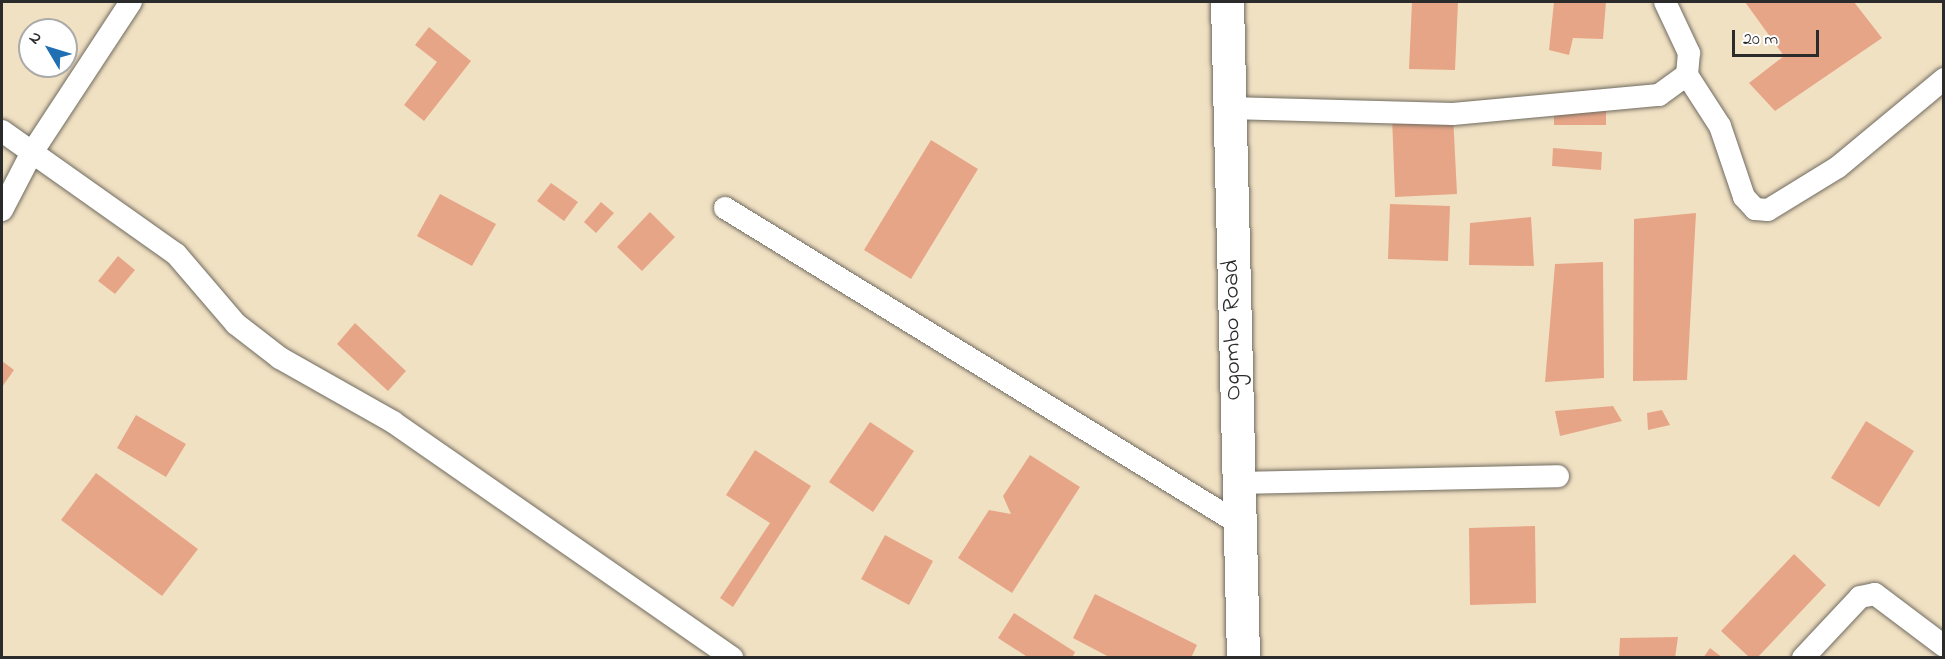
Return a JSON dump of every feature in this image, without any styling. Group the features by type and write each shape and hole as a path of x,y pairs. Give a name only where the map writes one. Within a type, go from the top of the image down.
{"main road":[{"name":"Ogombo Road","path":"1227,2 1236,483 1243,657"}],"street":[{"path":"2,210 31,154 132,2"},
{"path":"1665,2 1689,53 1686,75 1720,126 1744,197 1755,209 1768,210 1838,167 1944,79"},
{"path":"1228,108 1453,114 1659,95 1686,75"},
{"path":"2,131 31,154 176,254 236,324 280,358 393,422 732,657"},
{"path":"725,208 1238,523"},
{"path":"1236,483 1558,476"},
{"path":"1803,657 1860,597 1875,594 1944,646"}],"building":[{"path":"1412,2 1458,2 1455,70 1409,69"},
{"path":"1554,2 1606,2 1603,39 1573,38 1569,55 1549,50"},
{"path":"1745,2 1854,2 1882,38 1775,111 1749,83 1784,56"},
{"path":"429,27 471,61 424,121 404,105 437,62 415,45"},
{"path":"1606,107 1606,125 1554,125 1554,108"},
{"path":"1453,114 1457,194 1395,197 1392,116"},
{"path":"931,140 978,169 911,279 864,250"},
{"path":"1553,148 1602,152 1601,170 1552,166"},
{"path":"551,183 578,202 564,221 537,201"},
{"path":"440,194 496,224 472,266 417,236"},
{"path":"601,202 614,213 596,233 584,222"},
{"path":"1390,204 1450,206 1448,261 1388,259"},
{"path":"650,212 675,237 642,271 617,247"},
{"path":"1696,213 1687,380 1633,381 1634,219"},
{"path":"1531,217 1534,266 1469,265 1470,223"},
{"path":"118,256 135,270 115,294 98,281"},
{"path":"1603,262 1604,378 1545,382 1555,264"},
{"path":"355,323 406,371 388,391 337,344"},
{"path":"2,361 14,370 2,387"},
{"path":"1613,406 1622,421 1560,436 1555,411"},
{"path":"1662,410 1670,425 1648,430 1647,413"},
{"path":"136,415 186,444 166,477 117,448"},
{"path":"1866,421 1914,451 1879,507 1831,478"},
{"path":"870,422 914,451 873,512 829,482"},
{"path":"755,450 811,486 733,607 720,598 770,523 726,495"},
{"path":"1030,455 1080,487 1012,593 958,558 989,510 1011,514 1003,496"},
{"path":"96,473 198,549 162,596 61,520"},
{"path":"1535,526 1536,603 1470,605 1469,528"},
{"path":"885,535 933,561 909,605 861,579"},
{"path":"1794,554 1826,585 1757,658 1750,658 1721,631"},
{"path":"1095,594 1197,645 1191,658 1111,658 1073,638"},
{"path":"1014,613 1075,652 1072,658 1029,658 998,638"},
{"path":"1678,637 1675,658 1619,658 1620,638"},
{"path":"1710,648 1723,658 1703,658"}]}
